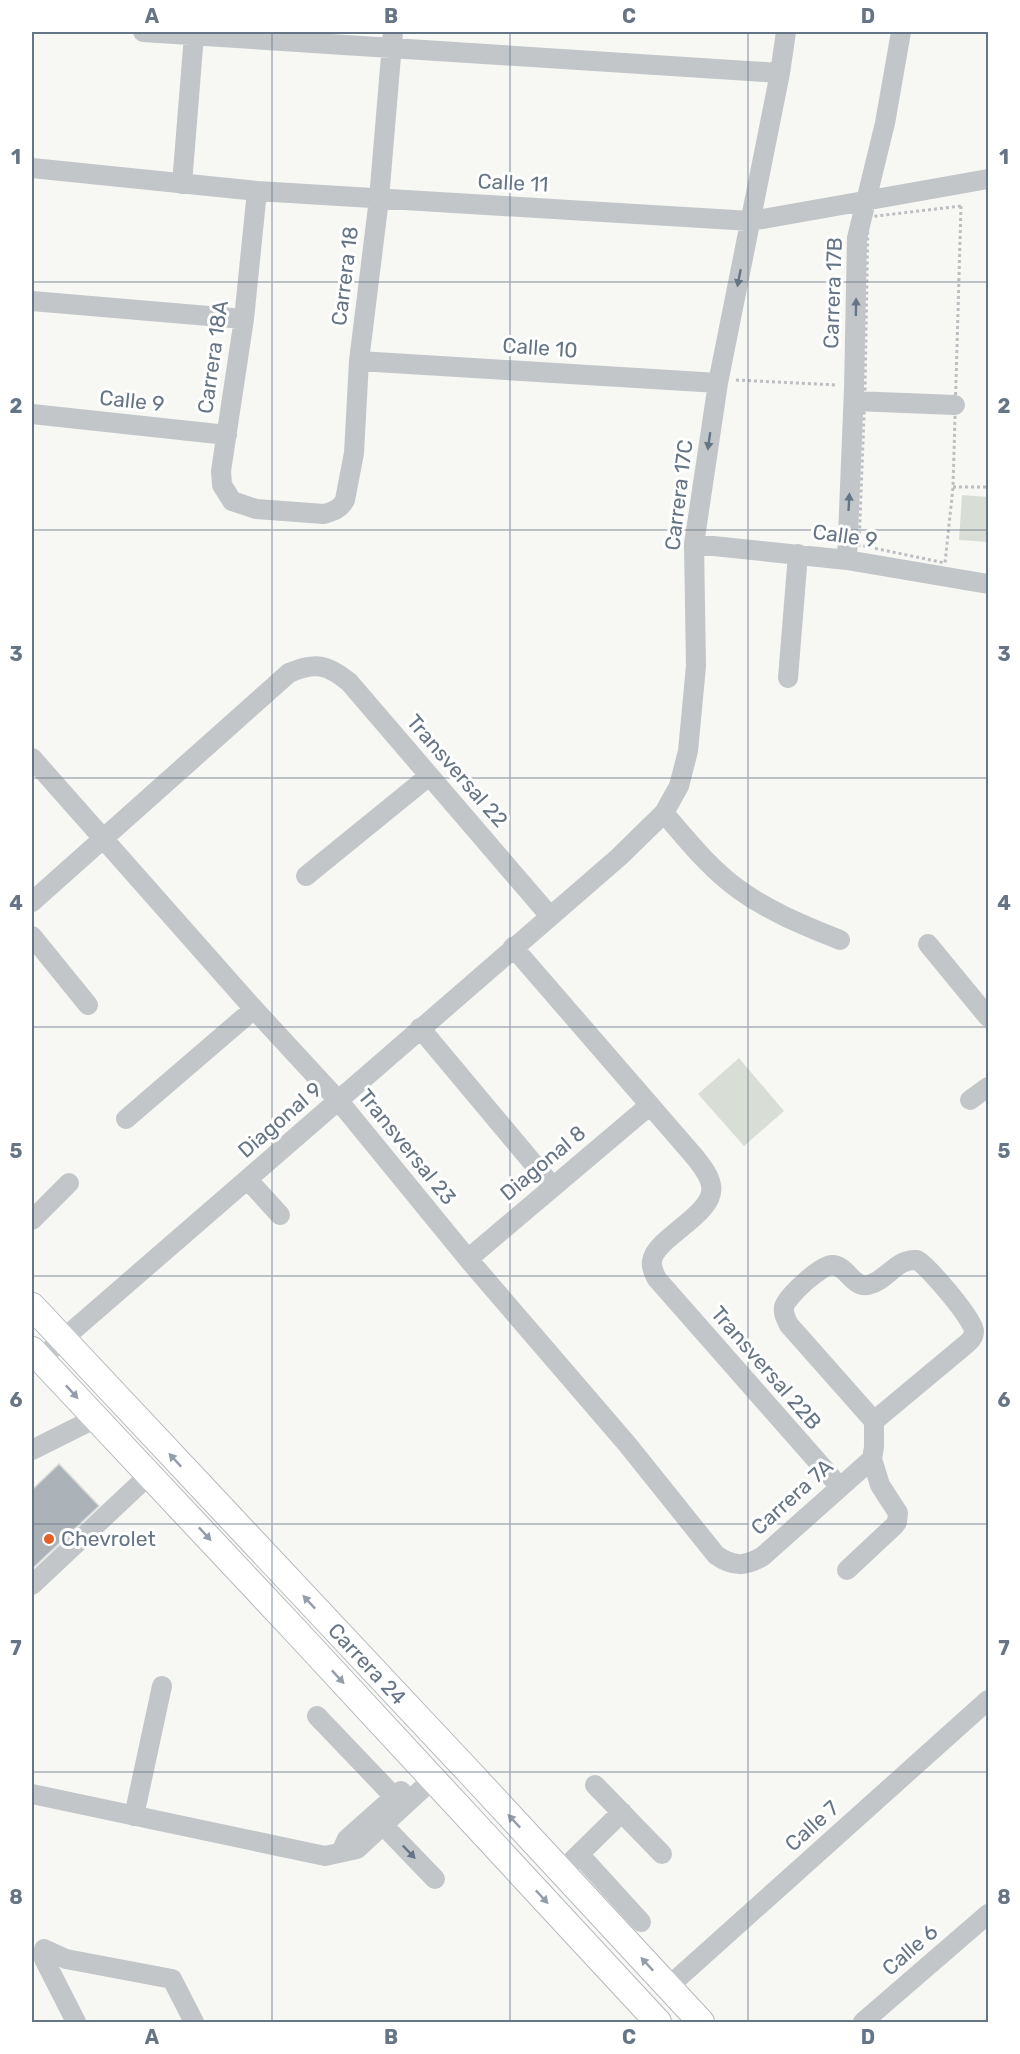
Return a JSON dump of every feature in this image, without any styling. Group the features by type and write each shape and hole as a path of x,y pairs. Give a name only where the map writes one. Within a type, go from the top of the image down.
{"main road":[{"name":"Carrera 24","path":"32,1306 570,1863 668,1987 700,2022"},
{"name":"Carrera 24","path":"36,1354 429,1774 654,2021"}],"street":[{"path":"142,32 392,40 780,73"},
{"name":"Carrera 17C","path":"549,915 619,856 664,813 679,786 688,752 696,666 694,544 718,381 780,73 786,32"},
{"name":"Carrera 17B","path":"847,560 855,396 857,238 885,123 901,32"},
{"path":"182,184 194,33"},
{"name":"Carrera 18","path":"255,509 324,514 342,506 348,491 354,453 359,361 379,199 392,40"},
{"name":"Calle 11","path":"32,168 256,192 751,221 988,179"},
{"name":"Carrera 18A","path":"255,509 232,501 222,485 221,471 244,320 256,192"},
{"path":"32,301 244,320"},
{"name":"Calle 10","path":"359,361 718,381"},
{"path":"855,396 955,405"},
{"name":"Calle 9","path":"32,414 226,435"},
{"name":"Calle 9","path":"694,544 847,560 988,584"},
{"path":"788,678 798,554"},
{"name":"Transversal 22","path":"103,839 289,673 306,666 322,666 336,671 349,682 549,915"},
{"name":"Transversal 23","path":"32,758 254,1009 338,1100 468,1259 627,1444 716,1555 733,1564 742,1565"},
{"path":"306,876 429,776"},
{"path":"664,813 702,858 740,891 788,919 840,940"},
{"path":"32,902 103,839"},
{"name":"Diagonal 9","path":"36,1354 64,1341 549,915"},
{"path":"32,936 88,1005"},
{"path":"928,944 988,1017"},
{"path":"513,947 650,1105"},
{"path":"126,1119 254,1009"},
{"path":"420,1028 553,1187"},
{"path":"970,1100 988,1087"},
{"name":"Diagonal 8","path":"468,1259 650,1105"},
{"name":"Transversal 22B","path":"650,1105 706,1172 711,1185 711,1192 701,1210 654,1254 652,1269 657,1279 840,1487"},
{"path":"248,1180 280,1215"},
{"path":"32,1220 69,1183"},
{"path":"847,1570 894,1526 899,1518 898,1513 877,1477 872,1459 874,1421 789,1325 784,1316 784,1308 792,1294 827,1266 837,1266 863,1285 875,1282 907,1260 917,1260 931,1272 972,1323 973,1338 874,1421"},
{"path":"32,1450 96,1418"},
{"name":"Carrera 7A","path":"742,1565 763,1556 872,1459"},
{"path":"32,1585 149,1475"},
{"path":"134,1816 162,1686"},
{"name":"Calle 7","path":"668,1987 988,1700"},
{"path":"317,1716 399,1802"},
{"path":"341,1852 347,1839 399,1802 429,1774"},
{"path":"595,1785 662,1854"},
{"path":"32,1794 326,1856 357,1849 383,1825 399,1802"},
{"path":"622,1812 570,1863 641,1922"},
{"path":"383,1825 435,1879"},
{"name":"Calle 6","path":"863,2022 988,1914"},
{"path":"76,2022 44,1959 44,1949 66,1959 172,1979 194,2022"}],"path":[{"path":"962,206 955,405 953,487 945,563 859,545 855,396 868,217 962,206"},
{"path":"718,381 855,396"},
{"path":"953,487 988,488"}],"shaded area":[{"path":"962,495 988,497 988,542 959,540"},
{"path":"739,1058 784,1111 744,1146 698,1094"}],"building":[{"name":"Chevrolet","path":"59,1464 99,1506 32,1569 32,1490"}],"place":[{"name":"Chevrolet","path":"49,1539"}]}
